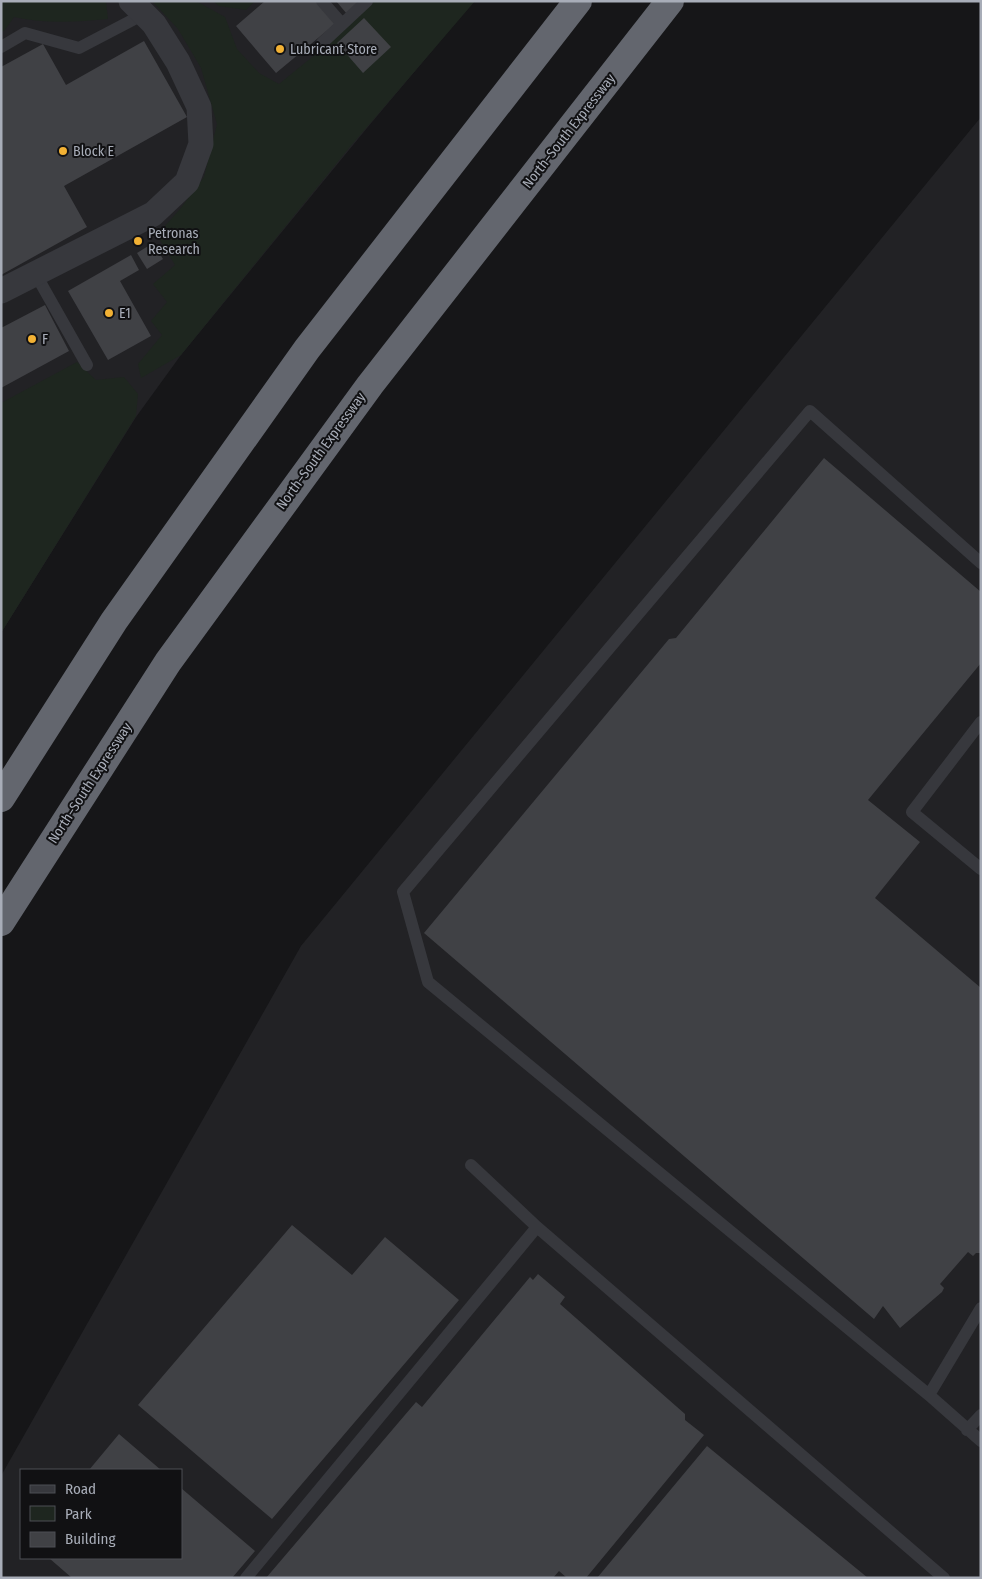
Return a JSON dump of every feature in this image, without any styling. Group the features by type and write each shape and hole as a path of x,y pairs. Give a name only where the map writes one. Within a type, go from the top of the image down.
{"highway":[{"path":"1,798 114,621 307,349 578,1"},
{"name":"North–South Expressway","path":"1,922 179,646 370,385 670,1"}],"street":[{"path":"1,291 153,214 187,182 201,144 199,107 178,62 154,24 138,8"}],"lane":[{"path":"322,1 342,24"},
{"path":"322,42 367,1"},
{"path":"1,47 25,33 79,48 138,8"},
{"path":"35,273 87,365"},
{"path":"981,563 810,411 403,892 428,982 929,1395 981,1441"},
{"path":"981,722 912,812 981,869"},
{"path":"471,1164 538,1227 944,1578"},
{"path":"246,1578 538,1227"},
{"path":"929,1395 981,1308"},
{"path":"967,1430 981,1415"}],"shaded area":[{"name":"Petronas Research","path":"1,1 474,1 181,355 136,417 1,633"},
{"path":"981,117 981,1578 1,1578 1,1476 301,946"}],"green space":[{"path":"1,1 106,1 108,19 61,22 14,17 5,30 1,32"},
{"path":"152,1 196,1 225,17 237,49 259,73 279,84 322,49 375,1 475,1 349,148 181,355 141,378 138,364 162,335 151,321 167,302 153,284 175,265 157,235 180,209 204,177 217,124 201,68 178,29"},
{"path":"213,1 255,1 246,10 219,6"},
{"path":"77,362 96,380 124,377 138,394 136,416 1,633 1,403"}],"building":[{"name":"Lubricant Store","path":"265,1 316,1 335,24 276,73 236,26"},
{"path":"336,1 361,1 347,14"},
{"path":"364,18 391,47 363,73 337,43"},
{"name":"Block E","path":"144,41 187,117 64,186 87,227 1,275 1,67 43,44 66,85"},
{"path":"153,243 163,259 147,269 137,253"},
{"name":"E1","path":"131,255 139,270 120,281 151,336 108,360 68,291"},
{"name":"F","path":"45,305 69,351 1,388 1,328"},
{"path":"824,458 981,592 981,663 868,800 920,842 875,898 981,988 981,1253 976,1253 973,1256 968,1252 940,1284 944,1288 942,1292 900,1328 883,1306 874,1319 424,933 669,639 676,638"},
{"path":"292,1225 352,1275 385,1237 459,1300 272,1519 138,1405"},
{"path":"538,1274 565,1297 560,1304 685,1414 685,1420 704,1435 586,1578 567,1578 559,1571 553,1578 266,1578 416,1402 422,1407 530,1277 533,1280"},
{"path":"119,1434 160,1469 90,1469"},
{"path":"707,1446 868,1578 597,1578"},
{"path":"182,1489 255,1551 232,1578 72,1578 50,1559 182,1559"}],"place":[{"name":"Lubricant Store","path":"280,49"},
{"name":"Block E","path":"63,151"},
{"name":"Petronas Research","path":"138,241"},
{"name":"E1","path":"109,313"},
{"name":"F","path":"32,339"}]}
